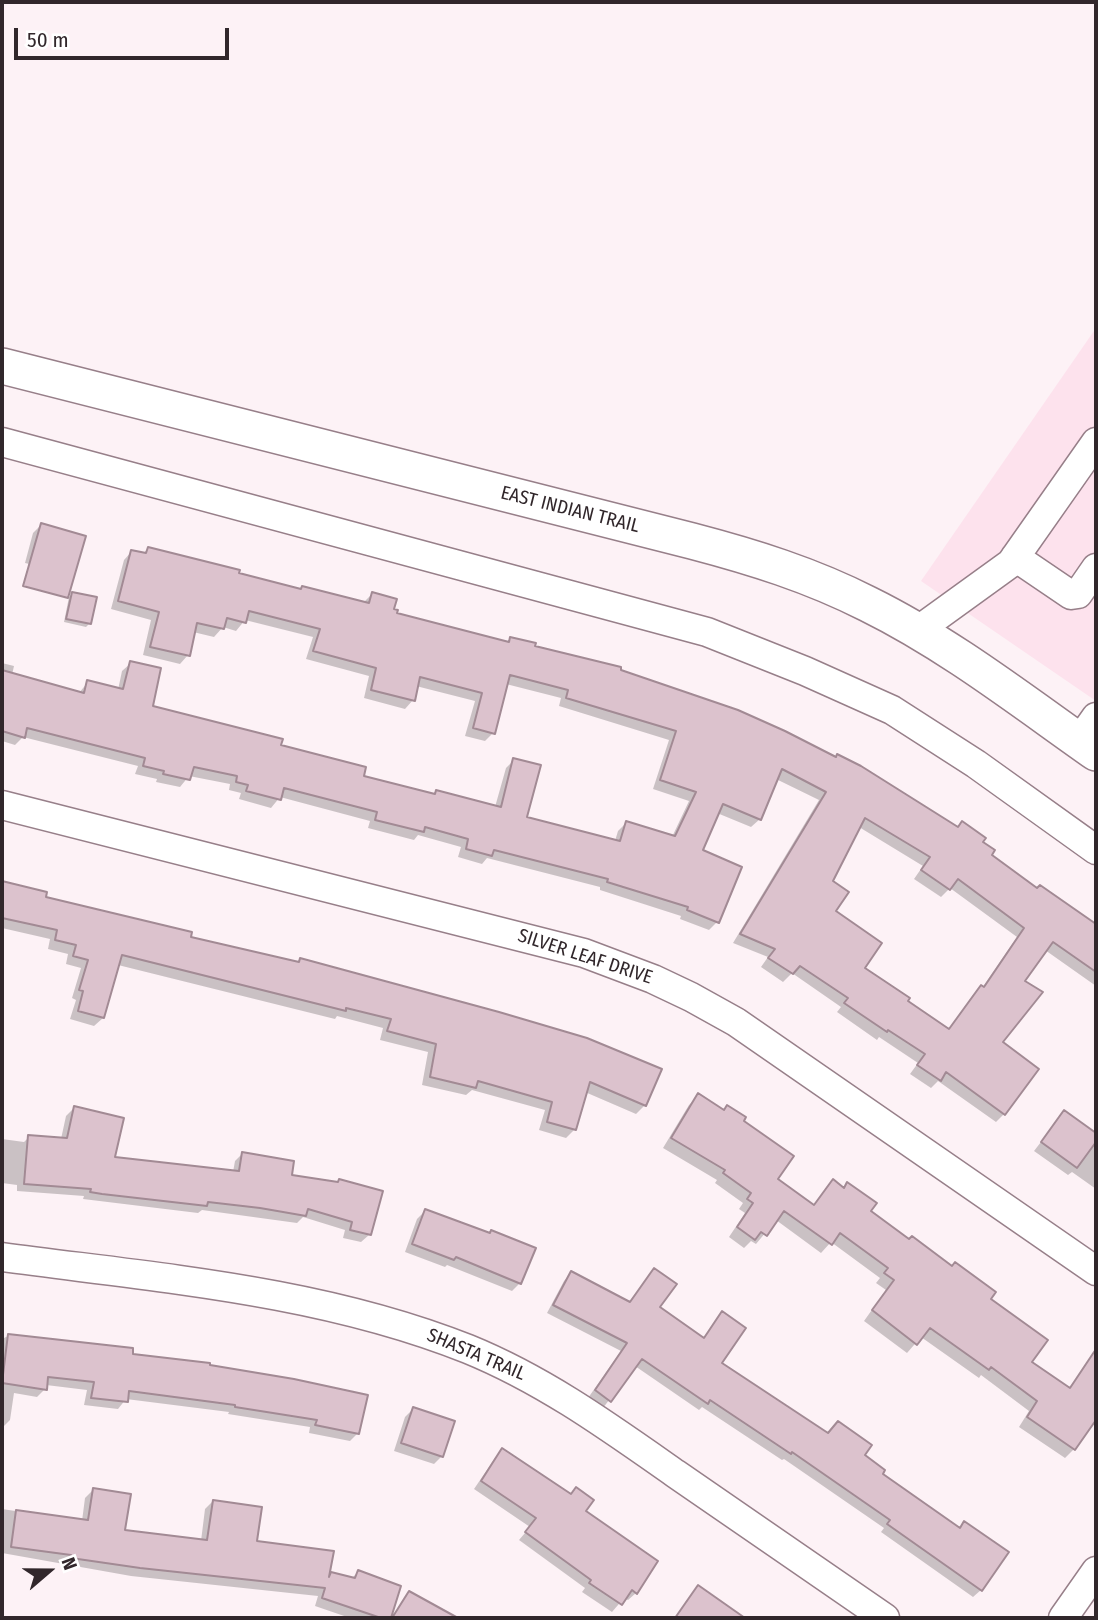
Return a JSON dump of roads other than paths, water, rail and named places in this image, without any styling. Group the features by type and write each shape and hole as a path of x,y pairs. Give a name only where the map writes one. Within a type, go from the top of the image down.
{"main road":[{"name":"EAST INDIAN TRAIL","path":"2,366 763,560 868,603 1091,737"}],"street":[{"path":"2,442 707,632 806,671 892,710 976,764 1096,850"},
{"path":"917,631 1011,563 1096,442"},
{"path":"1015,557 1071,595 1078,594 1096,568"},
{"name":"SILVER LEAF DRIVE","path":"2,805 500,930 584,953 653,979 691,996 736,1022 1096,1270"},
{"name":"SHASTA TRAIL","path":"2,1257 328,1305 373,1316 469,1350 543,1384 885,1618"},
{"path":"1063,1618 1096,1571"}]}
